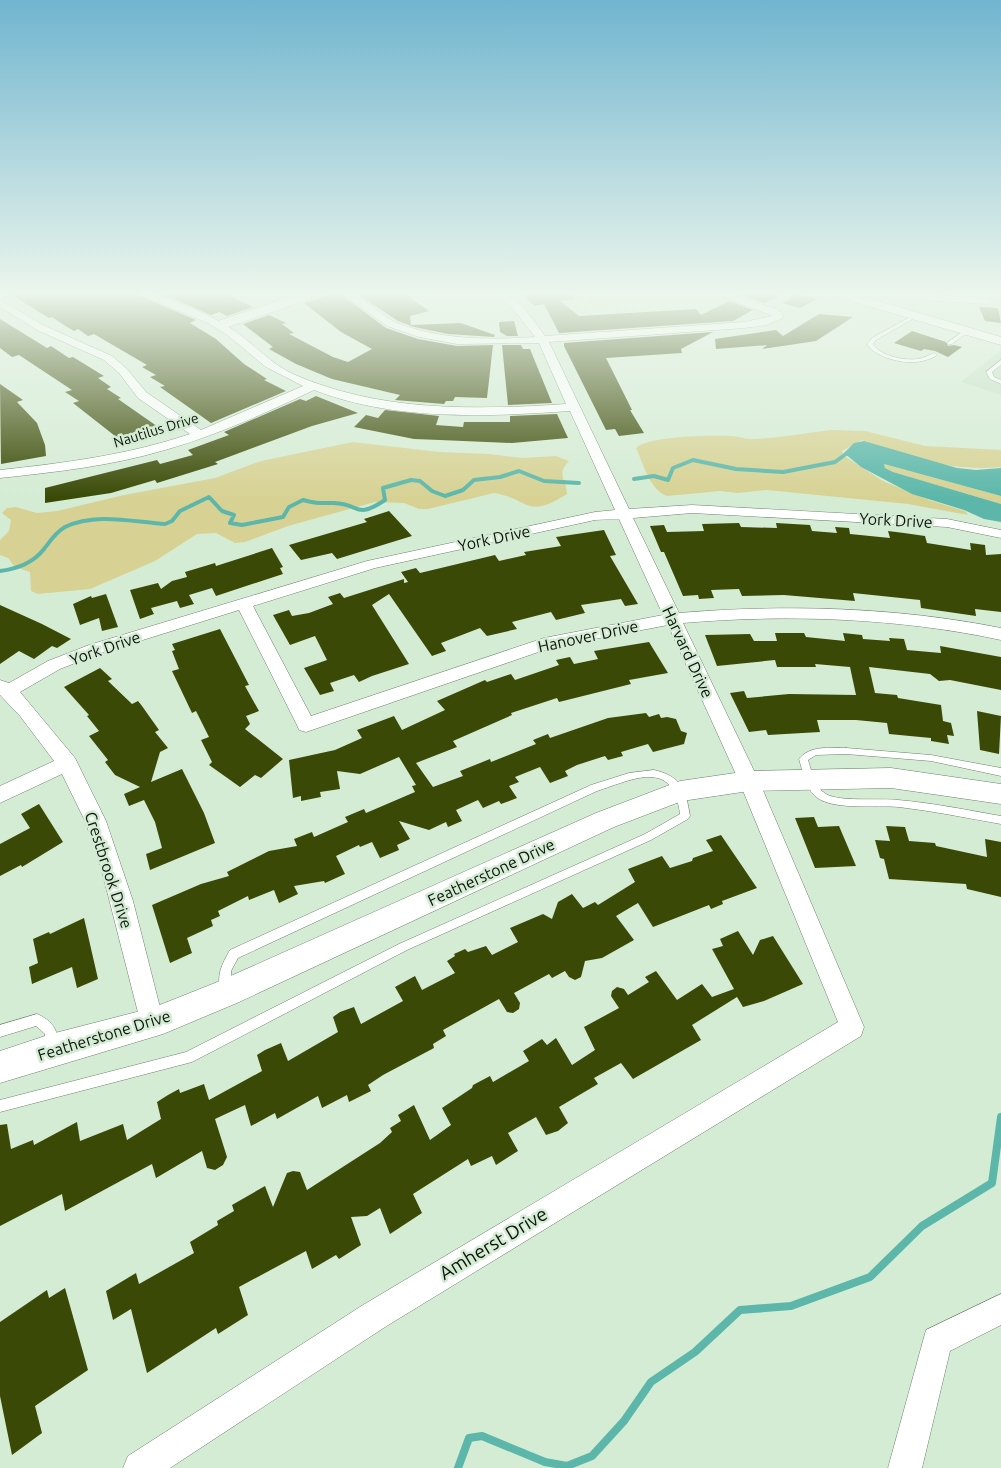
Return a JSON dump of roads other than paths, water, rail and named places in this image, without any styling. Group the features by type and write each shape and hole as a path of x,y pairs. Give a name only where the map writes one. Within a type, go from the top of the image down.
{"street":[{"path":"110,361 148,399 198,434"},
{"path":"263,361 270,366 312,386 355,399 414,408 467,412 522,411 573,407"},
{"name":"Harvard Drive","path":"552,361 749,781 852,1027"},
{"name":"Nautilus Drive","path":"0,474 120,457 155,449 276,403 312,386"},
{"name":"York Drive","path":"4,689 54,665 96,649 372,564 595,516 702,510 947,523 1001,534"},
{"name":"Hanover Drive","path":"244,604 306,725 550,642 672,619 744,613 830,614 967,627 1001,634"},
{"name":"Crestbrook Drive","path":"4,689 38,724 68,763 96,821 123,907 152,1023"},
{"path":"0,796 68,763"},
{"name":"Featherstone Drive","path":"0,1067 51,1050 152,1023 226,993 605,820 680,791 749,781 809,778 892,778 1001,794"},
{"name":"Amherst Drive","path":"140,1468 374,1316 852,1027"},
{"path":"905,1468 937,1341 1001,1309"}],"lane":[{"path":"906,361 926,361"},
{"path":"1001,362 989,372 992,378 1001,382"},
{"path":"1001,772 932,758 846,751 814,752 803,759 809,778 820,794 837,802 880,802 928,807 1001,820"},
{"path":"0,1106 188,1058 403,947 648,837 685,816 680,791"},
{"path":"0,1031 36,1020 51,1031 51,1050"}],"water":[{"path":"864,441 957,468 976,470 1001,468 1001,496 884,464 885,468 893,472 1001,504 1001,522 984,519 964,510 912,494 861,467 844,453 854,443"}],"waterway":[{"path":"634,479 654,476 668,480 673,468 693,460 736,469 783,472 835,462 850,451"},
{"path":"0,571 12,569 30,562 40,554 59,531 77,522 115,519 165,524 172,521 180,511 209,497 222,511 234,515 230,523 242,525 283,517 289,507 303,500 315,503 343,504 363,510 368,509 385,500 383,488 411,480 420,481 432,491 445,496 463,490 474,480 500,477 519,471 544,481 579,483"},
{"path":"458,1468 469,1438 482,1436 545,1462 567,1466 592,1456 624,1421 651,1382 695,1352 740,1310 791,1306 870,1277 922,1226 992,1183 1001,1117"}]}
